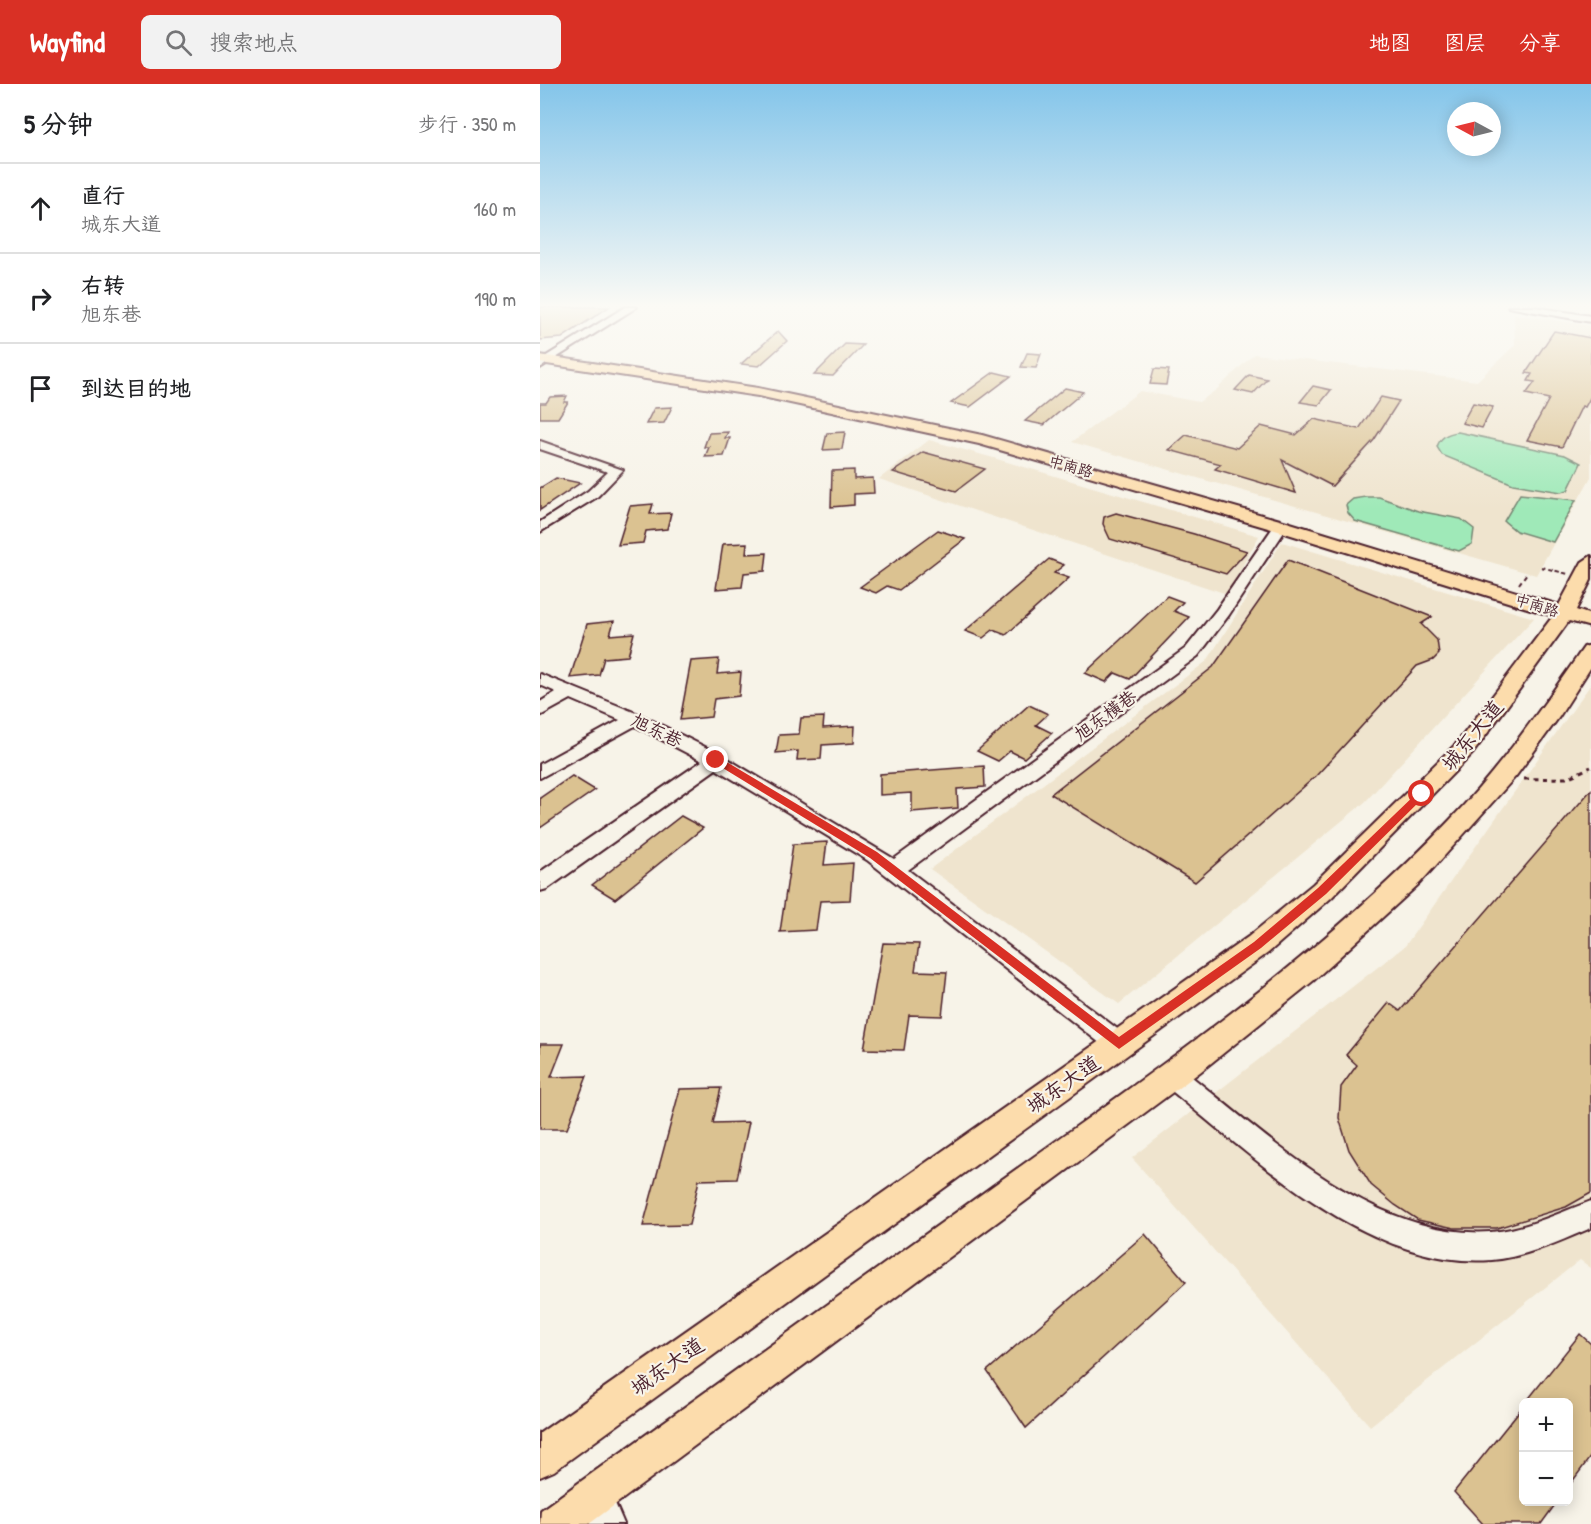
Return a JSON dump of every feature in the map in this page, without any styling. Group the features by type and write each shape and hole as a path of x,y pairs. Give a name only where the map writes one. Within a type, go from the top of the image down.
{"main road":[{"name":"中南路","path":"651,374 758,392 982,440 1576,608"},
{"name":"中南路","path":"677,374 767,386 991,433 1523,579 1576,608 1591,621"},
{"name":"城东大道","path":"540,1456 1257,945 1322,891 1379,837 1465,748 1576,608 1588,570"},
{"path":"555,1524 1172,1076 1273,1000 1341,943 1417,873 1501,778 1562,699 1591,651"}],"street":[{"path":"540,445 616,470 598,490 540,528"},
{"name":"旭东横巷","path":"894,870 1192,652 1223,612 1281,526"},
{"name":"旭东巷","path":"540,679 635,719 716,760 874,855 1119,1044"},
{"path":"540,710 571,691"},
{"path":"540,772 635,719"},
{"path":"540,883 716,760"},
{"path":"1172,1076 1297,1173 1358,1215 1425,1242 1490,1246 1547,1233 1591,1214"},
{"path":"594,1494 607,1524"}],"path":[{"path":"1541,567 1588,570"},
{"path":"1501,778 1550,780 1579,777 1591,767"}],"shaded area":[{"path":"1233,374 1421,374 1477,381 1484,374 1591,374 1591,477 1536,575 1072,442 1140,391 1199,402"},
{"path":"929,440 1259,536 1227,594 879,479"},
{"path":"1282,542 1534,618 1365,802 1119,1004 930,869 1207,661"},
{"path":"1591,684 1591,1268 1580,1260 1370,1426 1132,1158 1405,946"}],"green space":[{"path":"1458,432 1565,455 1581,463 1568,490 1561,492 1513,484 1442,455 1437,447 1442,438"},
{"path":"1520,494 1576,500 1553,542 1516,531 1504,521"},
{"path":"1379,497 1418,511 1461,519 1474,529 1472,544 1459,551 1355,521 1348,513 1346,505 1353,499"}],"building":[{"path":"815,374 835,374 833,376"},
{"path":"991,374 1011,376 970,407 951,403"},
{"path":"1153,374 1168,374 1166,385 1150,384"},
{"path":"1532,374 1591,374 1591,396 1585,407 1582,406 1562,447 1527,440 1549,399 1526,394 1535,382 1528,381"},
{"path":"1249,375 1267,379 1253,394 1235,390"},
{"path":"1313,386 1331,390 1319,405 1300,402"},
{"path":"1065,388 1083,392 1044,425 1025,421"},
{"path":"567,396 564,402 568,402 558,418 540,418 540,403 546,403 550,397"},
{"path":"1381,397 1399,401 1374,440 1332,486 1282,460 1296,493 1215,469 1221,464 1169,450 1186,435 1237,448 1261,426 1296,435 1314,419 1359,429"},
{"path":"1473,403 1493,407 1482,428 1462,423"},
{"path":"672,407 664,423 646,424 654,408"},
{"path":"728,432 725,438 730,438 724,456 705,457 709,447 704,447 709,433"},
{"path":"845,432 842,449 823,450 827,433"},
{"path":"923,452 985,469 956,491 893,472"},
{"path":"854,470 854,479 873,478 874,493 854,494 854,505 831,507 832,471"},
{"path":"556,478 580,483 540,510 540,488"},
{"path":"653,504 650,514 671,513 667,529 646,531 643,543 618,545 630,506"},
{"path":"1116,513 1247,551 1226,574 1110,539 1103,524 1104,517"},
{"path":"938,530 965,539 899,590 887,586 876,593 860,587"},
{"path":"747,543 746,554 767,553 765,571 744,573 742,587 716,589 723,544"},
{"path":"1049,559 1064,565 1054,573 1069,578 1006,635 993,630 983,638 965,631"},
{"path":"1288,560 1432,617 1421,624 1437,640 1439,654 1433,660 1417,666 1316,776 1195,882 1051,794 1213,667"},
{"path":"1167,596 1183,602 1174,611 1189,617 1130,679 1115,673 1106,682 1085,673"},
{"path":"614,621 610,635 634,633 628,656 604,658 599,675 570,678 587,624"},
{"path":"719,659 717,674 741,672 739,696 714,699 711,717 680,720 691,661"},
{"path":"1029,705 1048,714 1036,725 1052,733 1024,758 1010,751 998,761 977,751"},
{"path":"824,717 823,728 855,726 854,743 822,745 821,759 797,760 798,751 776,753 779,735 799,734 801,718"},
{"path":"984,766 985,787 957,789 958,808 912,812 912,793 880,795 880,774"},
{"path":"572,776 595,790 540,828 540,798"},
{"path":"1591,790 1591,1193 1566,1207 1497,1228 1454,1228 1418,1220 1371,1185 1349,1150 1339,1118 1341,1087 1357,1065 1346,1055 1389,1003 1400,1011"},
{"path":"681,816 703,828 615,899 592,885"},
{"path":"827,842 824,865 853,863 850,900 820,901 816,930 780,932 793,844"},
{"path":"883,943 919,944 915,971 947,972 942,1016 909,1015 904,1050 864,1049"},
{"path":"540,1044 564,1044 551,1077 587,1076 567,1129 540,1129"},
{"path":"721,1088 713,1123 749,1122 737,1179 699,1180 689,1225 643,1226 680,1089"},
{"path":"1145,1234 1186,1282 1026,1428 987,1371"},
{"path":"1580,1334 1591,1344 1591,1456 1573,1481 1573,1398 1529,1398"},
{"path":"1519,1411 1519,1506 1554,1506 1541,1524 1483,1524 1454,1492"}],"route":[{"path":"716,760 874,855 1119,1044 1257,945 1322,891 1422,794"}]}
